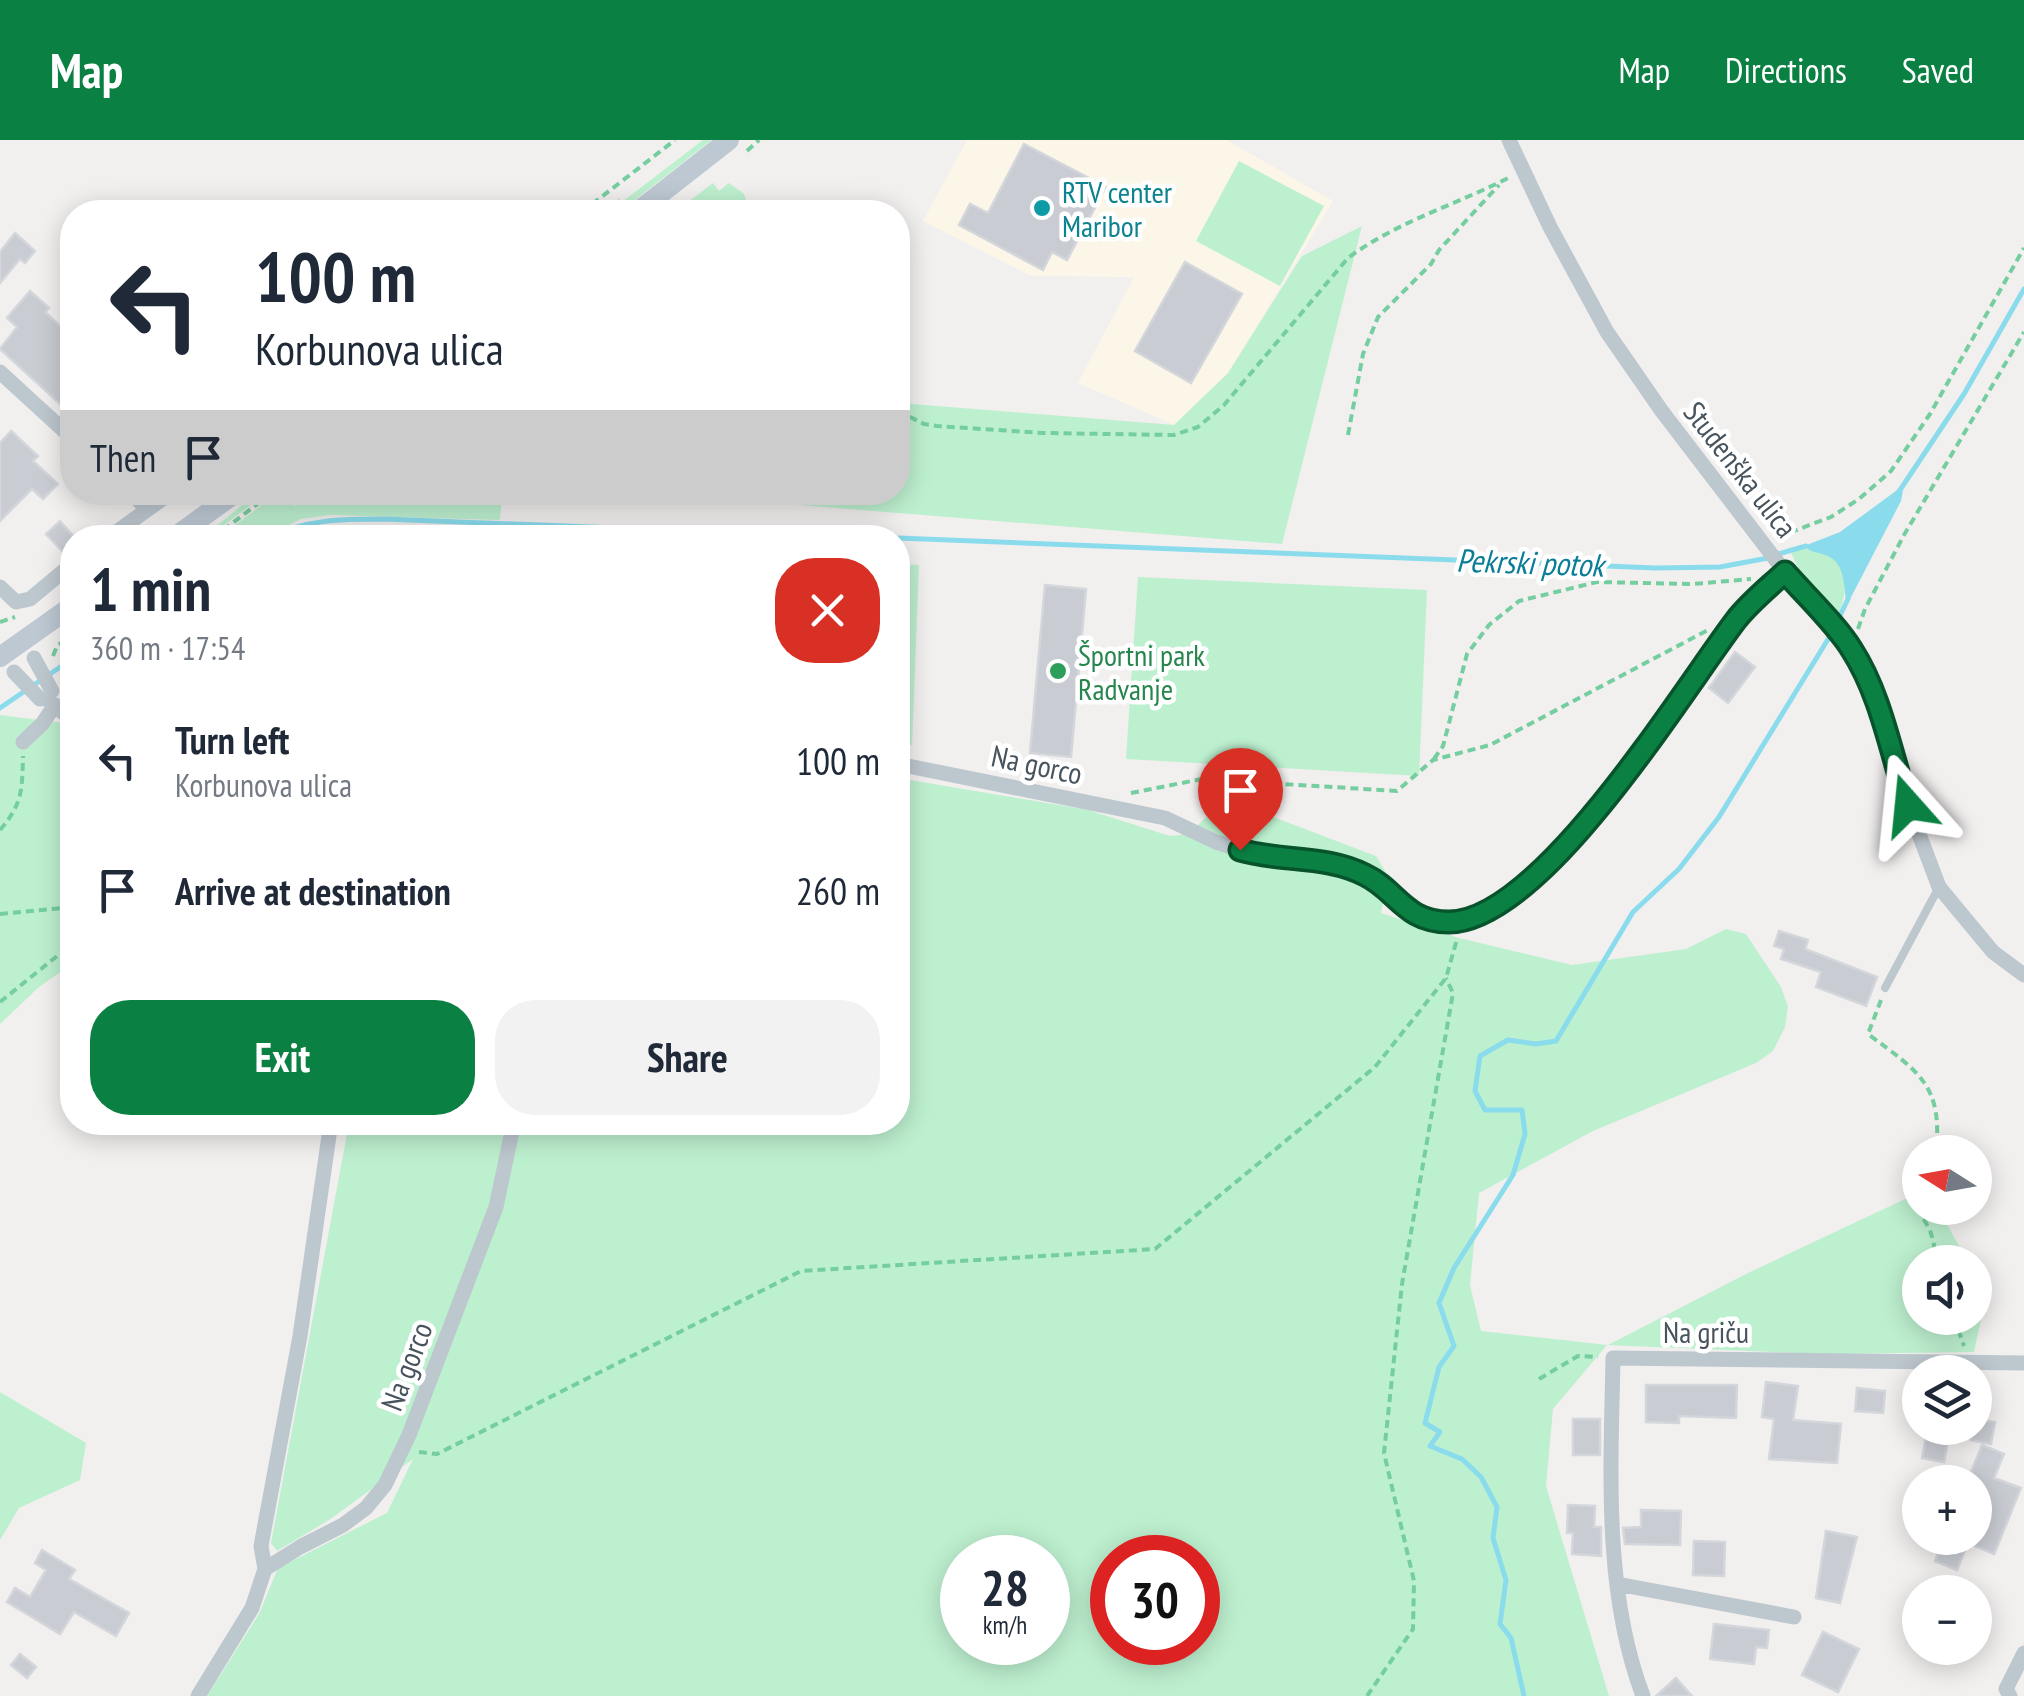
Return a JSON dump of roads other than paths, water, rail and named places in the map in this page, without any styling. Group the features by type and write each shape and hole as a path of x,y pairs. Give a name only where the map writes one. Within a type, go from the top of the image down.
{"main road":[{"path":"652,200 729,140"},
{"path":"191,525 220,505"},
{"path":"4,660 29,649 60,618"}],"street":[{"name":"Studenška ulica","path":"1509,140 1574,274 1607,332 1660,410 1765,544 1780,572 1847,642 1870,685 1939,887 1993,952 2024,974"},
{"path":"0,372 60,427"},
{"path":"143,505 147,509"},
{"path":"125,525 153,505"},
{"name":"Na gorco","path":"910,766 1165,818 1216,842 1263,857 1341,865 1367,875 1400,906 1426,918 1462,920 1495,907 1521,890 1607,798 1740,615 1780,572"},
{"path":"0,586 16,602 30,599 60,574"},
{"path":"23,742 42,724 50,699 29,649"},
{"path":"4,660 60,709"},
{"path":"198,1696 252,1608 265,1570 261,1546 300,1336 330,1135"},
{"name":"Na gorco","path":"265,1570 300,1546 343,1525 366,1508 385,1484 402,1450 496,1207 511,1135"},
{"name":"Na griču","path":"1617,1584 1611,1472 1613,1358 1968,1360 2024,1364"},
{"path":"1643,1696 1634,1671 1617,1584 1794,1617"},
{"path":"2010,1696 2006,1689 2024,1652"}],"lane":[{"path":"1886,988 1939,887"}],"water":[{"path":"1900,488 1901,501 1847,605 1837,564 1804,546 1840,532"}],"waterway":[{"name":"Pekrski potok","path":"1898,493 1964,394 2024,289"},
{"name":"Pekrski potok","path":"307,525 384,519 538,525"},
{"name":"Pekrski potok","path":"910,538 1656,568 1720,567 1768,558"},
{"name":"Pekrski potok","path":"1778,554 1806,546"},
{"path":"1524,1696 1511,1638 1500,1624 1506,1580 1493,1538 1497,1507 1481,1477 1462,1459 1430,1446 1440,1432 1425,1423 1439,1367 1454,1346 1439,1303 1454,1268 1513,1175 1525,1134 1522,1110 1485,1110 1475,1091 1480,1056 1508,1040 1536,1044 1556,1041 1633,912 1679,869 1719,817 1830,636 1848,599"},
{"name":"Pekrski potok","path":"0,708 60,667"}],"place":[{"name":"RTV center Maribor","path":"1042,208"},
{"name":"Športni park Radvanje","path":"1058,671"}]}
